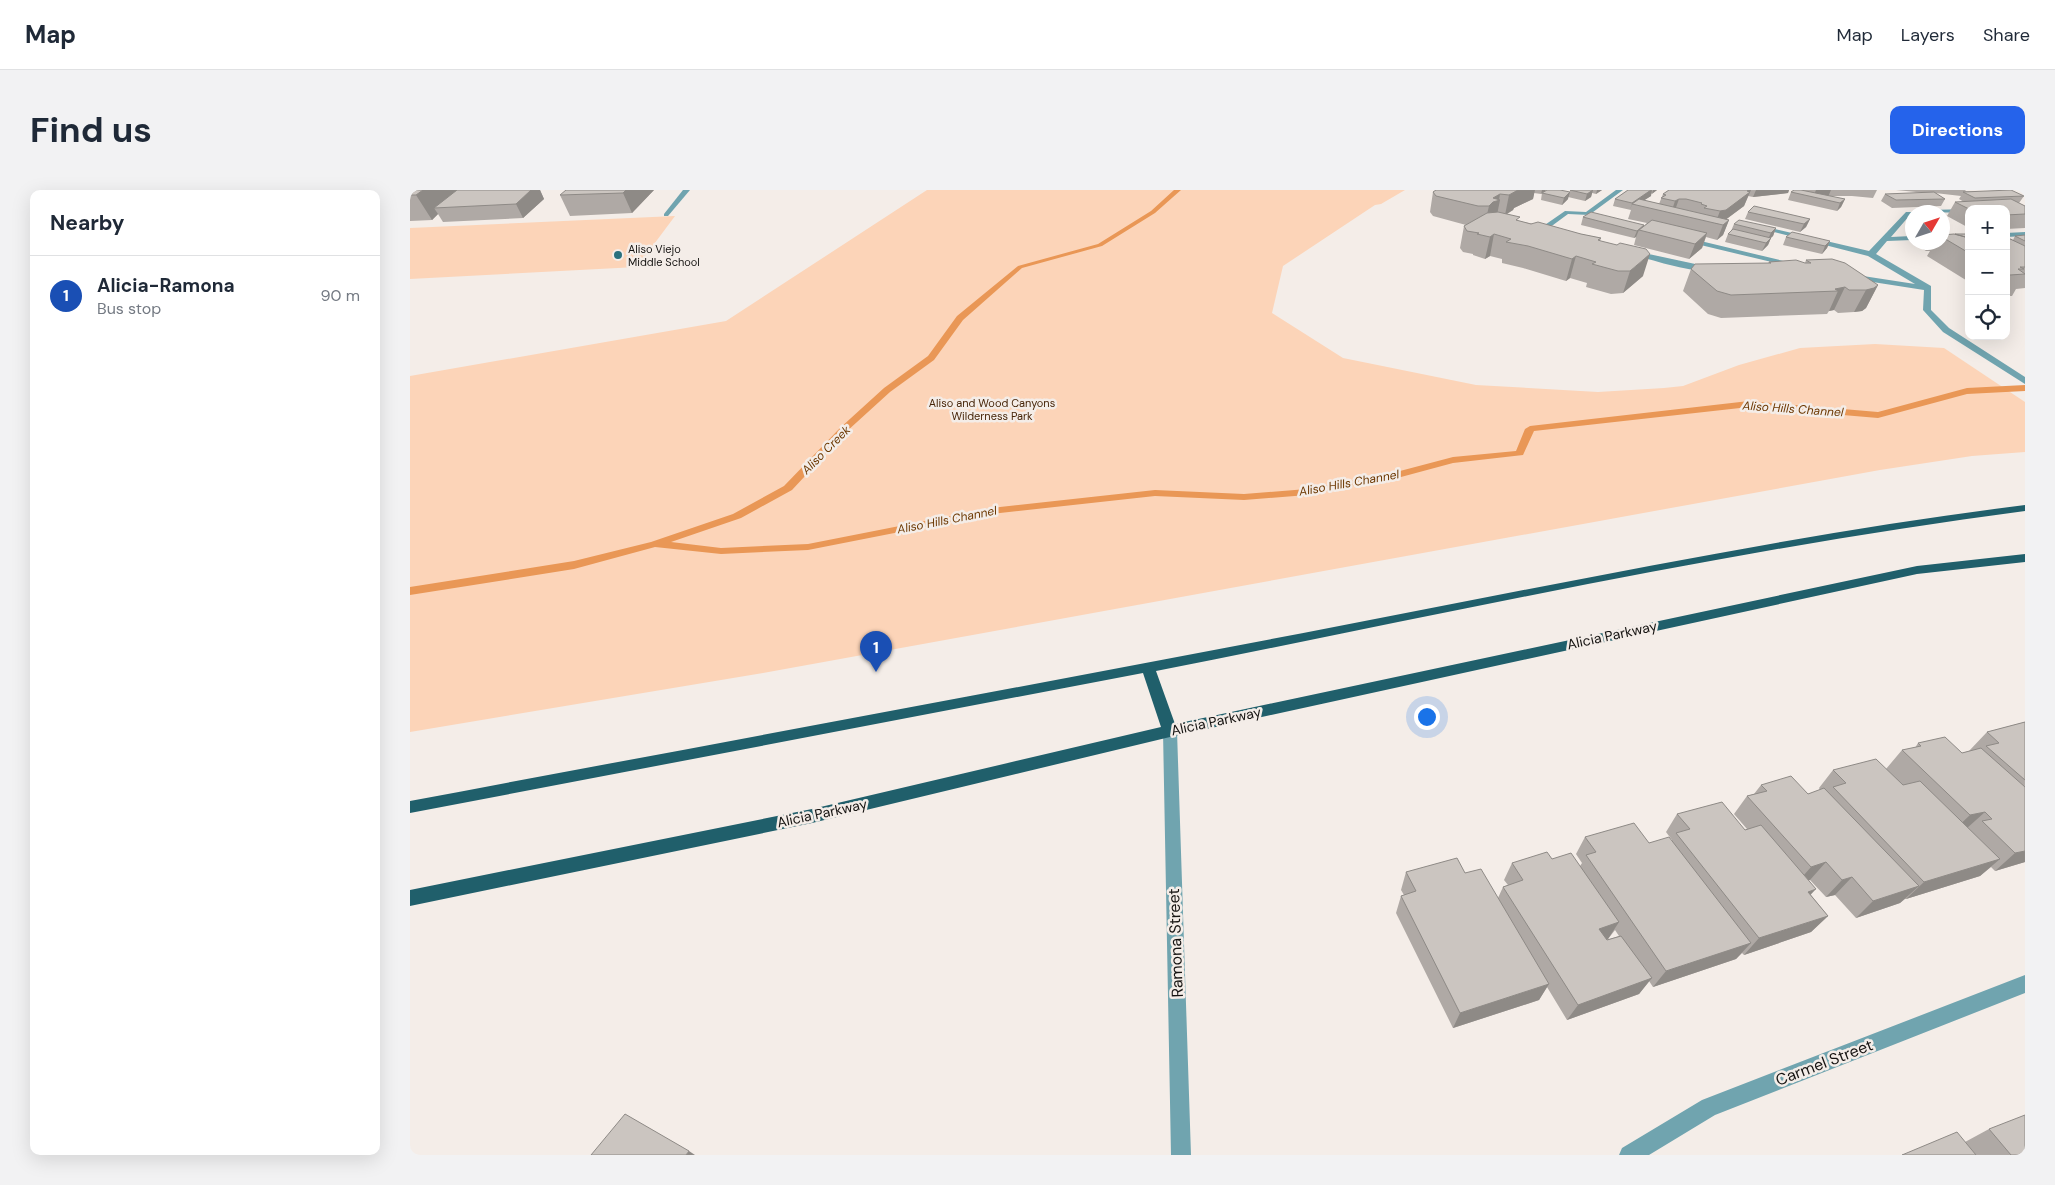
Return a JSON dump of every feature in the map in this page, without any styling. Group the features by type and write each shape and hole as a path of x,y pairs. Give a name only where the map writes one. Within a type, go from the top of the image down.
{"main road":[{"path":"410,807 1148,668 1683,562 1930,519 2025,508"},
{"name":"Alicia Parkway","path":"410,898 812,816 1170,731 1917,570 2025,558"},
{"path":"1148,668 1170,731"}],"street":[{"path":"666,215 686,190"},
{"path":"1587,214 1620,190"},
{"path":"1950,211 1965,211"},
{"path":"1562,234 1543,228 1567,212 1597,216"},
{"path":"1871,254 1905,217"},
{"path":"1752,226 1871,254 1928,288"},
{"path":"2010,234 2025,234"},
{"path":"1674,236 1804,268"},
{"path":"1886,239 1905,238"},
{"path":"1620,248 1697,268 1716,268"},
{"path":"1754,266 1760,258"},
{"path":"1841,275 1928,288"},
{"path":"1928,288 1927,310 1952,333 2025,381"},
{"name":"Ramona Street","path":"1170,731 1182,1155"},
{"name":"Carmel Street","path":"1629,1155 1709,1107 2025,984"}],"green space":[{"name":"Aliso and Wood Canyons Wilderness Park","path":"927,190 1405,190 1381,204 1375,205 1283,266 1272,313 1343,358 1476,385 1598,392 1683,386 1739,365 1800,348 1875,344 1944,348 2025,402 2025,452 1972,456 1880,470 763,673 410,732 410,376 726,321"},
{"path":"675,216 637,267 410,279 410,228"}],"building":[{"path":"410,190 423,190 416,195 410,195"},
{"path":"457,190 531,190 516,204 434,208"},
{"path":"566,190 626,190 623,193 560,195"},
{"path":"1436,190 1518,190 1509,195 1500,194 1493,198 1500,200 1493,202 1489,206 1478,206 1436,196 1433,192"},
{"path":"1547,190 1570,192 1564,198 1542,193"},
{"path":"1570,190 1593,190 1587,194"},
{"path":"1628,190 1651,190 1632,203 1615,199"},
{"path":"1669,190 1749,190 1747,191 1750,192 1726,210 1720,211 1704,208 1707,206 1686,199 1675,201 1661,198"},
{"path":"1794,190 1845,199 1840,203 1791,192"},
{"path":"2011,190 2024,196 1975,198 1963,192"},
{"path":"1934,192 1945,199 1896,200 1885,194"},
{"path":"1639,199 1729,220 1723,225 1632,204"},
{"path":"2011,199 2025,206 2025,214 2010,215 2010,205 1965,205 1965,207 1955,202"},
{"path":"1754,206 1810,219 1804,224 1748,212"},
{"path":"1498,212 1520,217 1516,220 1531,224 1538,222 1601,238 1598,240 1617,245 1620,243 1646,249 1650,254 1630,271 1618,271 1592,264 1596,262 1576,256 1572,259 1528,246 1506,242 1511,239 1494,234 1490,237 1477,234 1479,233 1467,231 1464,226 1487,213"},
{"path":"1591,212 1644,225 1637,231 1583,217"},
{"path":"1652,220 1707,233 1695,244 1639,230"},
{"path":"1739,220 1776,228 1771,233 1734,224"},
{"path":"1733,229 1771,238 1766,243 1728,234"},
{"path":"1792,232 1830,241 1825,246 1786,237"},
{"path":"1950,234 1965,237 1965,251 1950,242"},
{"path":"2025,235 2025,241 2015,236"},
{"path":"2010,239 2025,246 2025,267 2020,267 2024,269 2018,269 2025,274 2010,275"},
{"path":"1832,259 1845,263 1878,285 1866,290 1849,290 1845,287 1835,289 1838,291 1731,295 1717,291 1691,269 1695,264 1771,263 1769,262 1796,260 1811,263 1806,260"},
{"path":"2025,722 2025,780 1986,746 1999,743 1987,732"},
{"path":"1945,737 1962,753 1981,748 2025,787 2025,851 2015,853 1982,821 1992,819 1985,812 1970,815 1902,750 1921,746 1918,743"},
{"path":"1876,759 1903,785 1920,781 2000,859 1924,882 1833,787 1846,783 1833,770"},
{"path":"1791,776 1808,794 1824,788 1919,886 1873,901 1852,877 1842,880 1826,862 1811,867 1747,796 1767,791 1761,785"},
{"path":"1722,802 1745,830 1761,825 1816,889 1808,892 1828,916 1759,938 1676,833 1690,829 1677,814"},
{"path":"1634,823 1649,843 1669,837 1751,943 1666,971 1586,855 1596,852 1585,837"},
{"path":"1547,852 1552,859 1571,853 1619,922 1599,929 1607,940 1621,936 1652,978 1578,1005 1503,887 1523,880 1512,863"},
{"path":"1457,858 1465,873 1481,869 1549,984 1460,1013 1401,896 1416,891 1406,872"},
{"path":"625,1114 689,1151 686,1155 591,1155"},
{"path":"2025,1115 2025,1155 2011,1155 1989,1129"},
{"path":"1957,1132 1976,1155 1902,1155"}],"waterway":[{"name":"Aliso Creek","path":"655,544 737,516 788,488 843,430 887,390 931,358 960,318 1020,267 1100,245 1153,212 1178,190"},
{"name":"Aliso Hills Channel","path":"655,544 721,551 808,547 991,511 1155,493 1244,497 1307,492 1401,474 1453,460 1520,453 1530,429 1749,404 1878,415 1967,391 2025,388"},
{"name":"Aliso Creek","path":"410,591 574,565 655,544"}],"place":[{"name":"Aliso Viejo Middle School","path":"618,255"},
{"name":"Alicia-Ramona","path":"876,672"}]}
